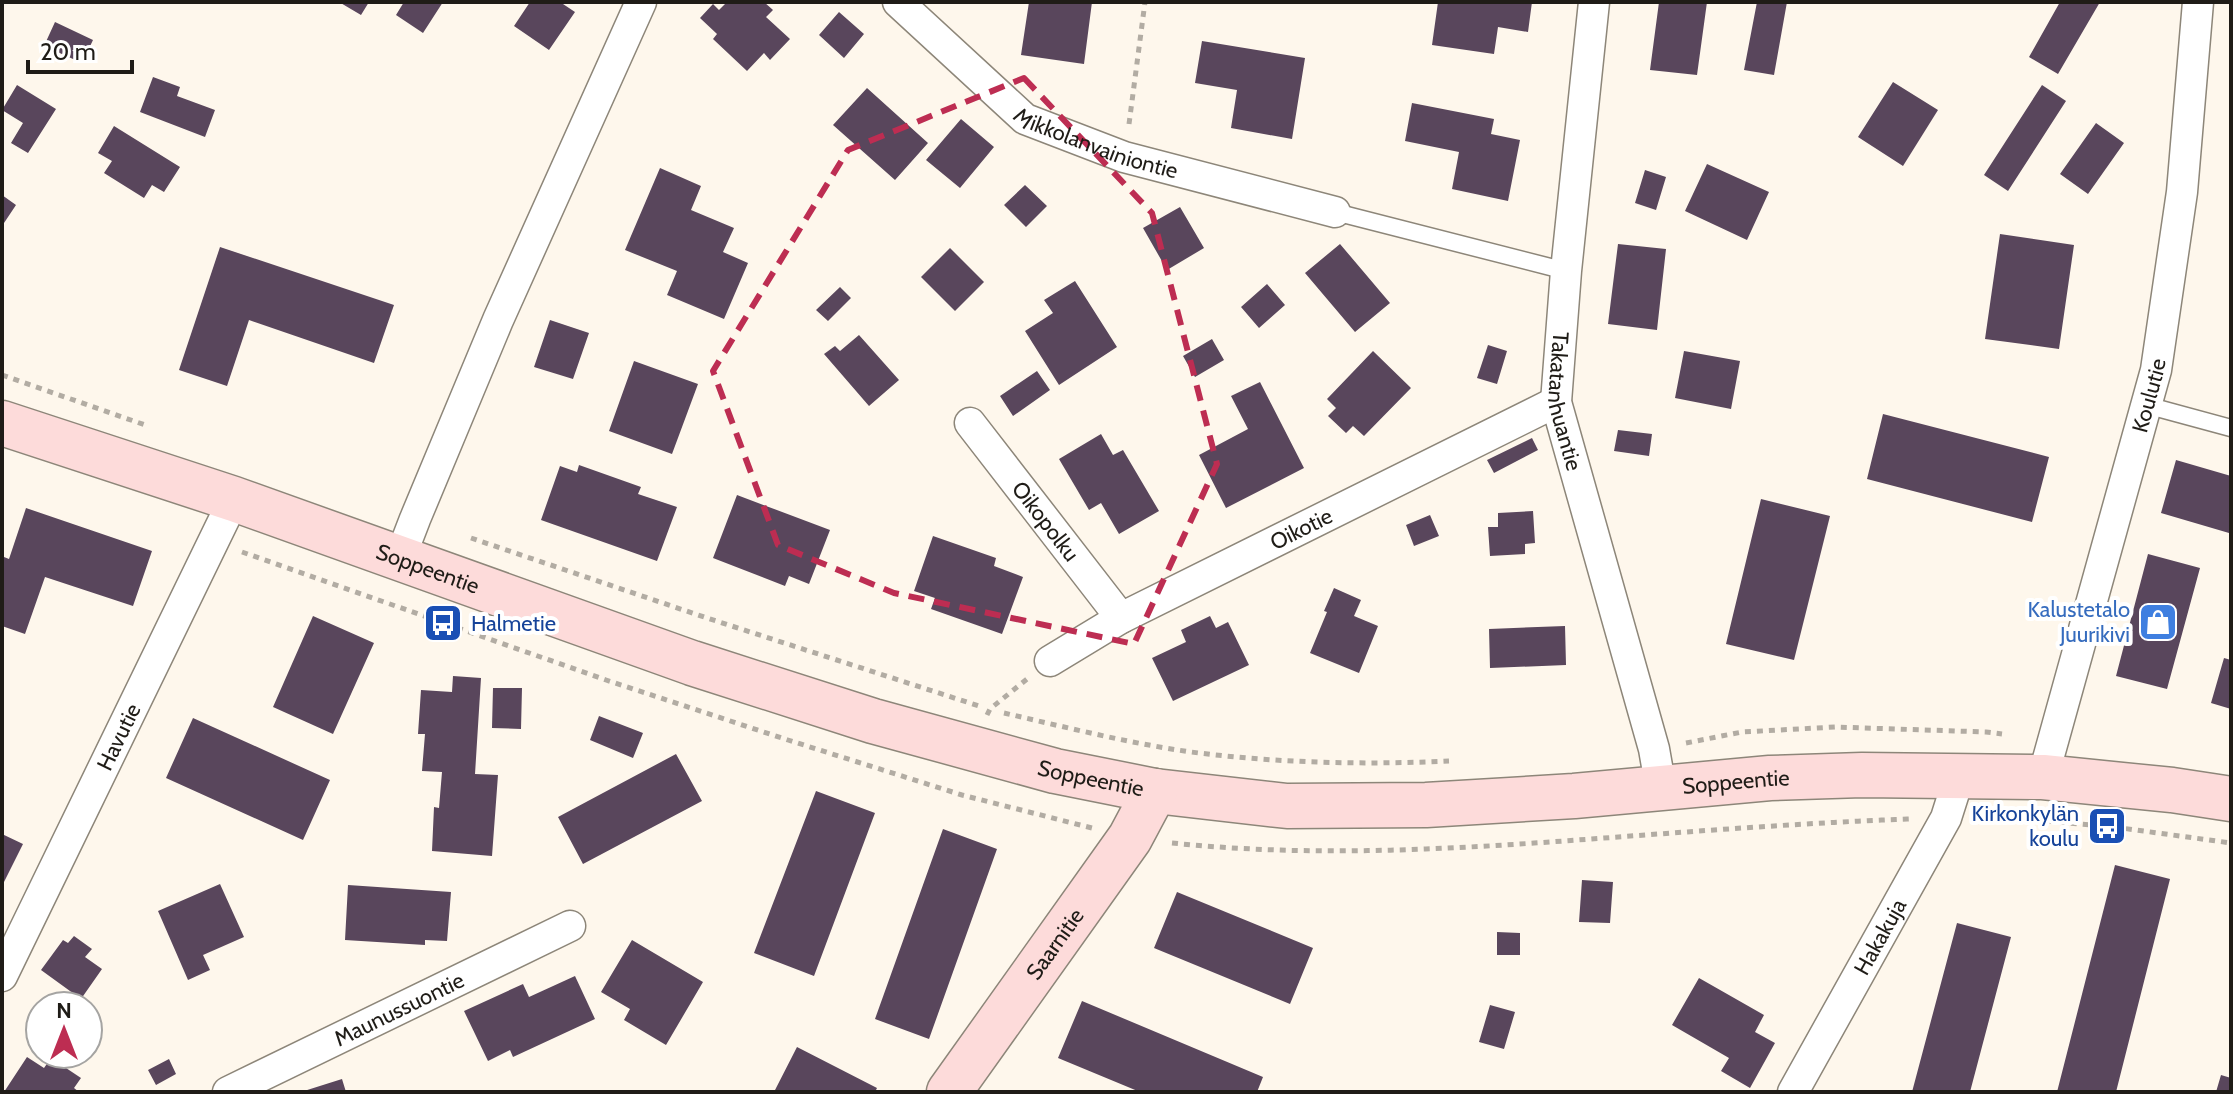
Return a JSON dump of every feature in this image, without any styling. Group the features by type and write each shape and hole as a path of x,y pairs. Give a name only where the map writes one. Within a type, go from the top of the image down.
{"main road":[{"name":"Soppeentie","path":"2,423 234,499 692,663 873,721 1055,771 1155,791 1287,806 1411,805 1559,797 1785,777 1862,775 2043,777 2231,799"},
{"name":"Saarnitie","path":"949,1092 1130,838 1155,791"}],"street":[{"path":"400,558 498,320 641,2"},
{"name":"Mikkolanvainiontie","path":"898,2 1025,119 1124,157 1335,212"},
{"name":"Takatanhuantie","path":"1594,2 1566,271 1556,402 1654,749 1661,789"},
{"name":"Koulutie","path":"2043,777 2156,370 2182,192 2198,2"},
{"name":"Oikotie","path":"1050,661 1121,618 1556,402"},
{"name":"Oikopolku","path":"970,423 1121,618"},
{"name":"Havutie","path":"2,976 234,499"},
{"name":"Hakakuja","path":"1793,1092 1946,818 1959,777"},
{"name":"Maunussuontie","path":"228,1092 570,926"}],"lane":[{"path":"1335,212 1566,271"},
{"path":"2146,405 2231,428"}],"path":[{"path":"1124,157 1145,2"},
{"path":"990,709 1050,661"}],"highlighted area":[{"path":"1024,78 1152,213 1217,464 1134,644 894,593 778,545 713,371 848,150"}],"building":[{"path":"339,2 369,2 361,15"},
{"path":"404,2 443,2 423,33 396,15"},
{"path":"530,2 560,2 575,12 549,50 514,26"},
{"path":"727,2 764,2 773,10 766,17 790,39 770,60 764,53 747,71 713,39 717,34 700,18 713,4 719,10"},
{"path":"1029,2 1092,2 1084,64 1021,55"},
{"path":"1438,2 1532,2 1528,32 1498,27 1494,54 1432,45"},
{"path":"1659,2 1707,2 1697,75 1650,70"},
{"path":"1757,2 1787,2 1774,75 1744,70"},
{"path":"2060,2 2100,2 2058,74 2029,57"},
{"path":"839,12 864,34 844,58 819,35"},
{"path":"55,22 93,40 82,63 44,46"},
{"path":"1202,41 1305,58 1292,139 1231,128 1237,90 1195,83"},
{"path":"153,77 180,87 177,96 215,110 205,137 140,112"},
{"path":"1893,82 1938,110 1903,166 1858,137"},
{"path":"17,85 56,109 28,153 11,143 23,123 2,110"},
{"path":"2042,85 2066,101 2008,191 1984,175"},
{"path":"867,88 928,143 895,180 833,125"},
{"path":"1412,103 1494,119 1491,134 1520,140 1508,201 1452,189 1459,152 1405,141"},
{"path":"961,119 994,147 960,188 926,160"},
{"path":"2096,123 2124,143 2088,194 2060,174"},
{"path":"114,126 180,167 164,192 152,185 144,198 104,173 112,161 98,153"},
{"path":"1707,164 1769,192 1747,240 1685,211"},
{"path":"660,168 701,186 691,210 734,228 723,252 748,263 724,319 667,295 677,271 625,250"},
{"path":"1645,170 1666,177 1656,210 1635,203"},
{"path":"1025,185 1047,206 1026,227 1004,205"},
{"path":"2,195 16,205 2,226"},
{"path":"1180,207 1204,248 1167,270 1143,228"},
{"path":"2000,234 2074,245 2059,349 1985,339"},
{"path":"1340,244 1390,303 1355,332 1305,273"},
{"path":"1618,244 1666,249 1657,330 1608,324"},
{"path":"220,247 394,305 374,363 249,320 227,386 179,370"},
{"path":"950,248 984,282 955,311 921,277"},
{"path":"1075,281 1117,347 1059,385 1025,331 1053,313 1044,300"},
{"path":"1267,284 1285,305 1259,328 1241,307"},
{"path":"840,287 851,298 828,321 816,310"},
{"path":"550,320 589,333 573,379 534,367"},
{"path":"859,335 899,380 869,406 824,354 835,346 840,351"},
{"path":"1212,339 1224,360 1195,377 1183,356"},
{"path":"1488,345 1507,351 1497,384 1477,378"},
{"path":"1373,351 1411,388 1364,436 1353,426 1346,433 1328,416 1336,408 1327,399"},
{"path":"1684,351 1740,361 1731,409 1675,398"},
{"path":"634,361 698,384 672,454 609,431"},
{"path":"1037,371 1050,390 1013,416 1000,396"},
{"path":"1260,382 1304,468 1226,508 1199,455 1248,429 1231,396"},
{"path":"1883,414 2049,457 2032,522 1867,479"},
{"path":"1618,430 1652,434 1649,456 1614,451"},
{"path":"1101,434 1113,455 1123,450 1159,511 1119,534 1101,503 1089,510 1059,459"},
{"path":"1532,438 1538,450 1494,473 1487,460"},
{"path":"2176,460 2231,476 2229,533 2161,513"},
{"path":"579,465 641,487 638,494 677,507 657,561 541,520 560,466 577,472"},
{"path":"737,495 830,530 809,584 789,576 785,586 713,558"},
{"path":"1761,499 1830,516 1794,660 1726,644"},
{"path":"26,508 152,551 133,606 45,577 25,634 2,626 2,562 4,557 9,559"},
{"path":"1533,511 1535,543 1525,544 1525,554 1490,556 1488,527 1498,527 1498,513"},
{"path":"1430,515 1439,536 1414,546 1406,525"},
{"path":"933,536 996,558 994,566 1023,577 1002,634 931,609 935,598 914,591"},
{"name":"Kalustetalo Juurikivi","path":"2148,554 2200,568 2167,689 2116,676"},
{"path":"1334,588 1361,600 1354,616 1378,626 1359,673 1310,653"},
{"path":"313,616 374,643 333,734 273,707"},
{"path":"1210,616 1216,628 1228,622 1249,665 1173,701 1152,658 1186,642 1181,630"},
{"path":"1565,626 1566,665 1490,668 1489,629"},
{"path":"2224,658 2231,660 2231,709 2211,703"},
{"path":"453,676 481,678 475,774 498,775 492,856 432,851 434,807 439,808 442,772 422,771 425,734 418,734 421,690 452,692"},
{"path":"493,688 522,688 521,729 492,728"},
{"path":"599,716 643,733 633,758 590,740"},
{"path":"193,718 330,780 303,840 166,778"},
{"path":"676,754 702,801 583,864 558,817"},
{"path":"816,791 875,813 814,976 754,953"},
{"path":"943,829 997,849 929,1039 875,1019"},
{"path":"2,834 23,844 2,886"},
{"path":"2115,865 2170,879 2116,1092 2057,1092"},
{"path":"1582,880 1613,882 1610,923 1579,922"},
{"path":"220,884 244,937 203,955 210,970 188,980 158,911"},
{"path":"348,885 451,892 447,941 425,940 425,945 345,940"},
{"path":"1177,892 1313,948 1290,1004 1154,948"},
{"path":"1957,923 2011,937 1970,1092 1912,1092"},
{"path":"1497,932 1520,933 1520,955 1497,955"},
{"path":"74,936 92,949 85,957 102,969 87,990 69,990 41,970 63,940 68,943"},
{"path":"632,940 703,982 666,1045 624,1020 630,1009 601,992"},
{"path":"575,976 595,1019 513,1057 510,1050 488,1061 464,1011 523,984 529,997"},
{"path":"1699,978 1764,1015 1755,1032 1775,1043 1750,1088 1721,1071 1729,1058 1672,1025"},
{"path":"1082,1001 1263,1077 1257,1092 1140,1092 1058,1058"},
{"path":"1490,1005 1515,1012 1504,1049 1479,1042"},
{"path":"797,1047 877,1088 875,1092 774,1092"},
{"path":"169,1059 176,1074 156,1085 148,1070"},
{"path":"24,1062 24,1070 69,1070 81,1078 74,1088 79,1092 4,1092"},
{"path":"2221,1075 2231,1078 2231,1092 2216,1092"},
{"path":"342,1079 346,1092 304,1092 304,1091"}],"place":[{"name":"Kalustetalo Juurikivi","path":"2158,622"},
{"name":"Halmetie","path":"443,623"},
{"name":"Kirkonkylän koulu","path":"2107,826"}]}
